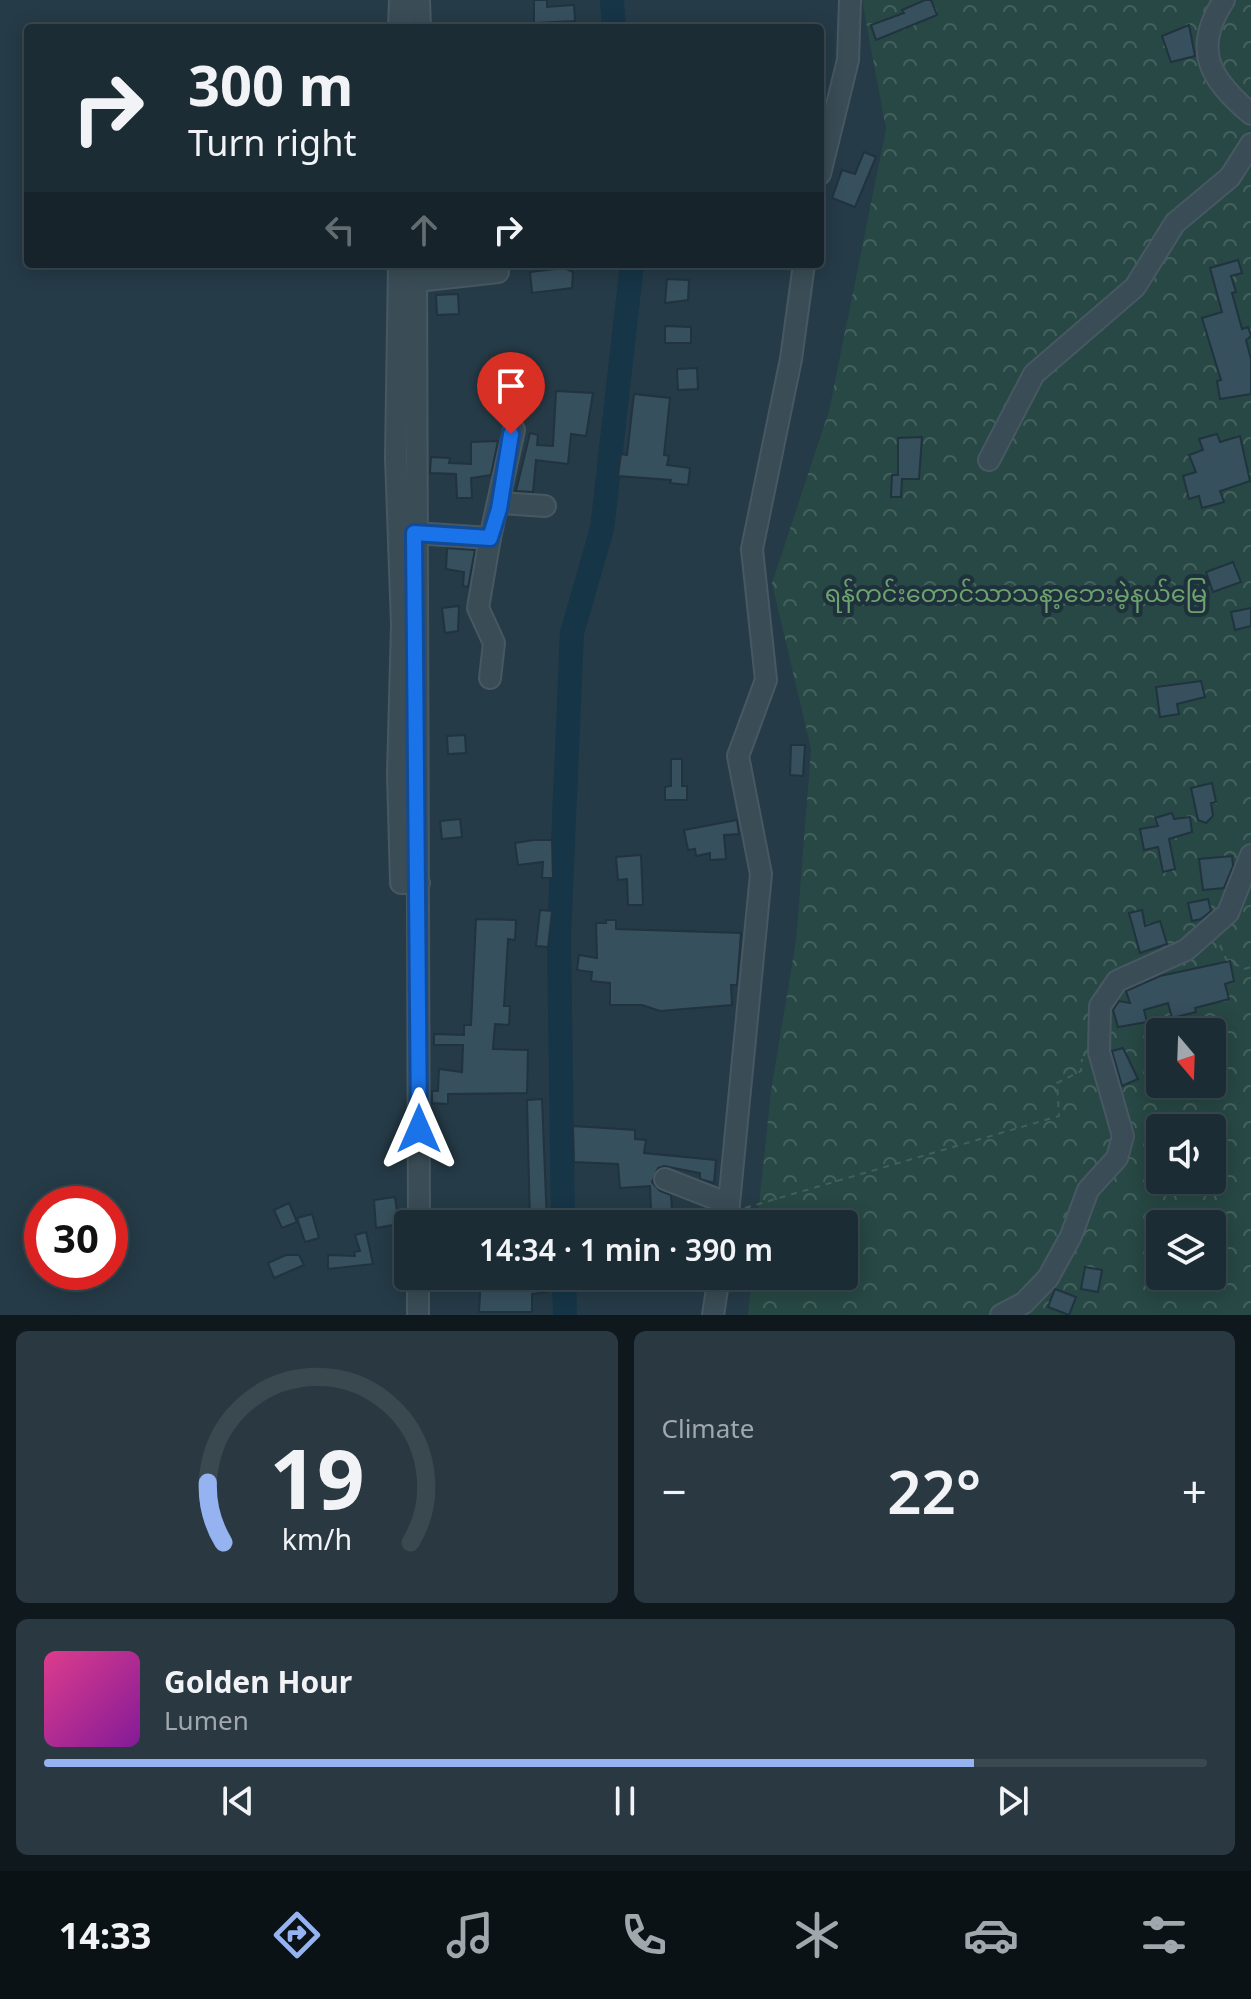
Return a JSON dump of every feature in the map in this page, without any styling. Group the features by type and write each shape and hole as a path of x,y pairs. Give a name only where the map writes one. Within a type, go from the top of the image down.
{"street":[{"path":"399,24 400,0"},
{"path":"419,0 420,24"},
{"path":"824,158 848,60 850,0"},
{"path":"1224,0 1204,44 1207,57 1211,70 1251,114"},
{"path":"989,460 1034,374 1135,287 1175,223 1230,177 1251,144"},
{"path":"410,268 408,509 419,1210"},
{"path":"411,268 426,280 498,272"},
{"path":"728,1210 761,874 738,756 766,680 752,549 791,359 803,268"},
{"path":"490,678 495,648 478,608 507,450 514,430"},
{"path":"499,503 545,506"},
{"path":"408,509 414,533 410,624"},
{"path":"414,533 490,538"},
{"path":"1001,1315 1024,1303 1048,1278 1071,1236 1088,1190 1117,1158 1123,1136 1099,1052 1100,1006 1117,981 1186,950 1228,913 1251,855"},
{"path":"665,1179 721,1210"},
{"path":"418,1290 418,1315"},
{"path":"713,1315 717,1290"}],"path":[{"path":"1213,926 1226,959 1244,969 1251,967"},
{"path":"742,1210 1059,1116 1057,1083 1081,1071 1080,1060 1099,1052"}],"green space":[{"name":"ရန်ကင်းတောင်သာသနာ့ဘေးမဲ့နယ်မြေ","path":"862,0 1251,0 1251,1315 748,1315 751,1290 858,1290 858,1210 758,1210 771,1091 796,941 811,749 772,583 829,411 886,129"}],"building":[{"path":"534,0 547,0 547,7 574,5 575,21 534,23"},
{"path":"931,0 937,15 876,40 871,25 904,13 902,10"},
{"path":"1189,25 1195,56 1171,62 1162,36"},
{"path":"864,152 876,157 855,207 832,198 842,170 855,174"},
{"path":"1238,260 1242,273 1231,276 1236,292 1232,293 1242,329 1248,327 1251,336 1246,340 1251,359 1251,394 1220,399 1217,381 1221,380 1202,318 1222,312 1210,268"},
{"path":"564,268 573,272 572,288 532,293 530,272"},
{"path":"667,279 689,280 688,300 665,303"},
{"path":"458,294 459,314 437,315 436,295"},
{"path":"665,326 691,327 691,343 665,343"},
{"path":"697,368 698,389 678,390 677,369"},
{"path":"556,391 593,393 586,436 571,434 568,464 536,460 533,492 516,491 530,433 538,435 537,445 553,446"},
{"path":"634,394 670,398 664,455 669,456 667,465 690,468 688,485 670,483 671,480 618,476 621,454 627,455"},
{"path":"1217,434 1220,442 1240,436 1250,481 1220,491 1224,502 1202,508 1199,496 1189,499 1183,476 1196,472 1189,455 1203,450 1199,439"},
{"path":"922,437 919,479 902,479 901,497 891,497 892,475 898,475 898,438"},
{"path":"498,441 491,475 471,478 472,498 457,498 456,474 430,473 431,457 450,458 449,463 471,464 471,442"},
{"path":"447,548 475,550 468,587 463,586 464,572 446,569"},
{"path":"1233,562 1241,582 1213,592 1206,572"},
{"path":"459,606 458,631 445,633 442,608"},
{"path":"1251,608 1251,626 1235,630 1231,612"},
{"path":"1201,681 1205,697 1177,704 1179,714 1160,717 1156,687"},
{"path":"465,735 466,753 448,754 447,736"},
{"path":"791,745 805,745 803,776 790,775"},
{"path":"671,759 682,759 682,786 687,786 687,800 665,800 665,787 671,786"},
{"path":"1212,783 1216,802 1211,803 1213,816 1206,823 1198,820 1191,788"},
{"path":"1172,813 1174,819 1190,817 1192,832 1169,839 1175,869 1163,872 1158,847 1144,850 1140,829 1158,826 1155,818"},
{"path":"460,819 462,837 442,839 440,821"},
{"path":"737,820 739,834 724,835 726,859 710,860 710,853 696,856 695,849 688,850 684,830"},
{"path":"552,840 553,878 542,878 543,862 518,865 515,843"},
{"path":"641,855 643,905 628,905 627,879 618,880 616,857"},
{"path":"1232,856 1233,866 1224,888 1203,890 1199,859"},
{"path":"1208,899 1211,911 1201,919 1192,921 1188,903"},
{"path":"540,910 552,911 548,947 536,946"},
{"path":"1142,910 1145,926 1160,921 1167,944 1140,953 1129,913"},
{"path":"476,919 516,920 515,940 508,939 504,1006 510,1006 509,1025 495,1024 493,1049 528,1050 527,1093 448,1094 448,1104 432,1103 432,1091 438,1091 439,1069 462,1072 463,1045 434,1045 434,1034 464,1035 464,1025 471,1025"},
{"path":"606,920 616,920 616,929 741,933 737,985 731,985 732,1005 660,1011 642,1005 610,1005 610,983 591,981 592,972 577,970 579,955 597,958 596,923 606,923"},
{"path":"1230,961 1234,981 1225,984 1229,999 1172,1018 1168,1003 1144,1010 1146,1022 1118,1027 1113,1010 1119,1001 1130,1003 1126,991 1160,976"},
{"path":"1123,1048 1138,1079 1122,1086 1112,1051"},
{"path":"542,1099 546,1210 530,1210 527,1100"},
{"path":"573,1126 635,1130 635,1139 646,1140 644,1153 716,1160 714,1183 700,1179 700,1173 664,1166 658,1168 652,1182 660,1191 671,1195 672,1210 651,1210 650,1186 620,1188 618,1164 574,1162"},
{"path":"395,1197 394,1225 376,1228 374,1200"},
{"path":"289,1203 297,1222 282,1228 274,1210"},
{"path":"312,1214 319,1238 305,1242 297,1218"},
{"path":"366,1232 373,1264 328,1269 328,1255 355,1256 354,1252 360,1251 355,1235"},
{"path":"286,1255 299,1255 304,1265 274,1278 268,1263"},
{"path":"1085,1267 1102,1270 1098,1292 1081,1289"},
{"path":"1055,1289 1076,1297 1069,1315 1048,1307"},
{"path":"480,1290 548,1290 532,1294 532,1312 479,1312"}],"waterway":[{"path":"612,0 614,24"},
{"path":"563,1210 559,936 572,633 602,529 632,268"},
{"path":"564,1290 565,1315"}],"route":[{"path":"419,1129 420,923 414,533 490,538 499,509 511,434"}]}
